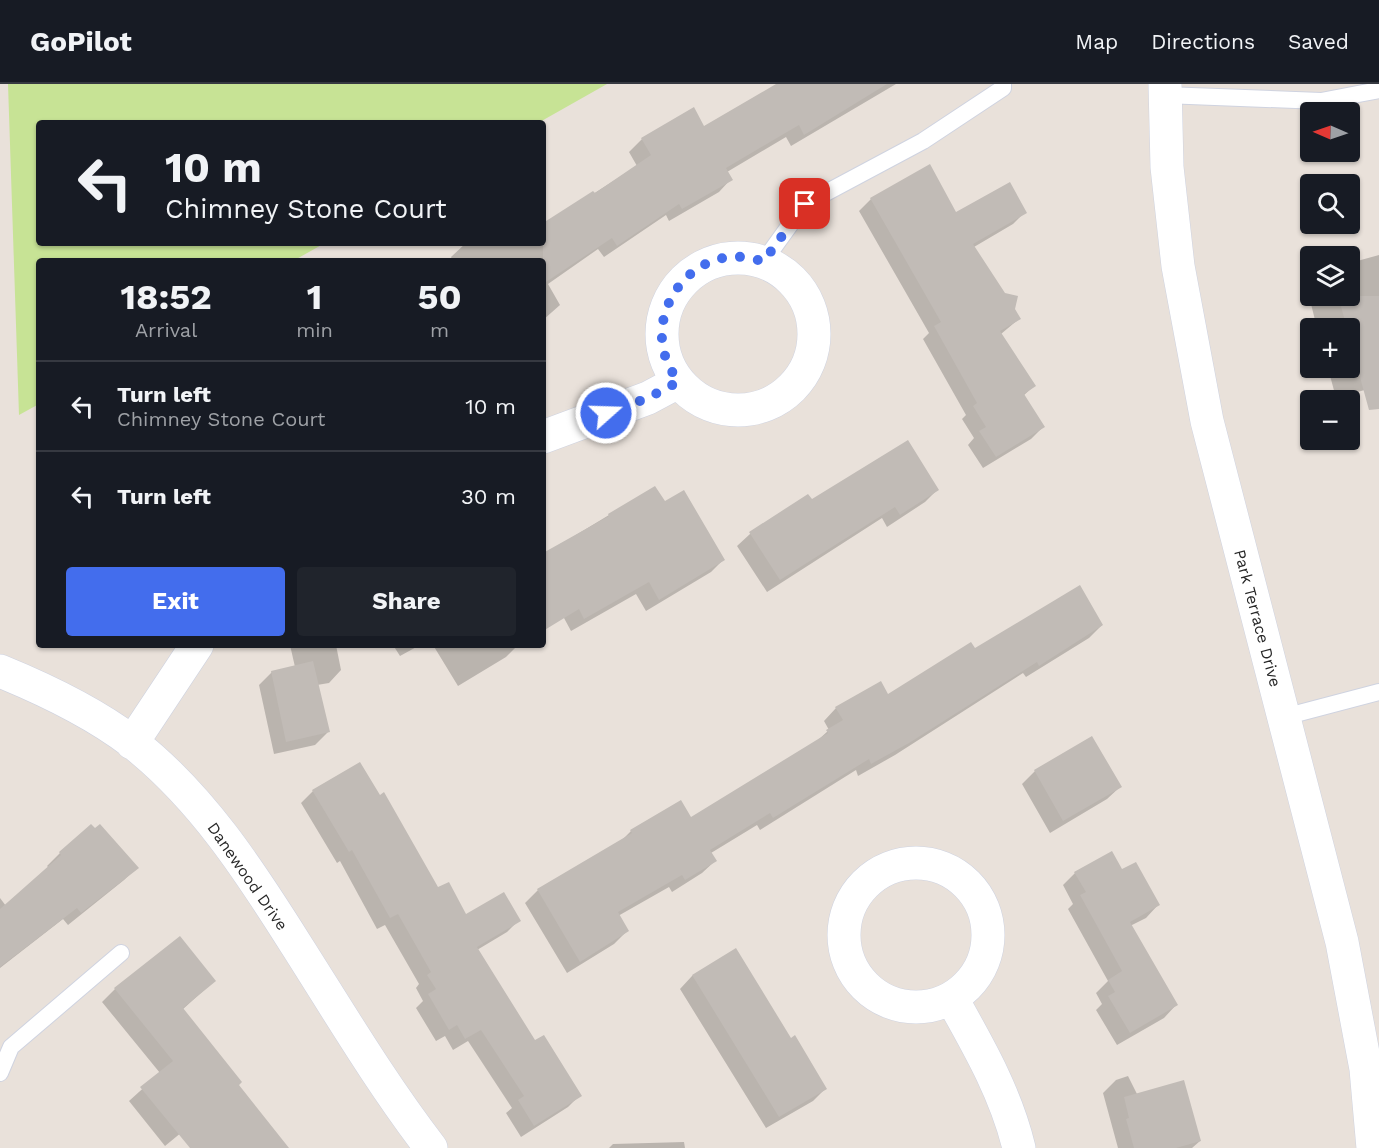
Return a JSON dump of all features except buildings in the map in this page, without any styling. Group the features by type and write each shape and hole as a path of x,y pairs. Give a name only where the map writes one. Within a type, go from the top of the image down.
{"street":[{"name":"Park Terrace Drive","path":"1164,90 1167,167 1178,266 1207,421 1342,942 1366,1069 1373,1148"},
{"path":"740,257 764,261 786,273 802,292 813,315 815,342 808,366 793,388 772,403 747,410 721,409 697,399 678,382 666,360 661,336 664,311 676,289 693,271 715,260 740,257"},
{"path":"546,436 648,398 678,382"},
{"path":"132,742 195,648"},
{"name":"Danewood Drive","path":"0,671 92,715 132,742 176,783 223,834 263,893 393,1099 431,1148"},
{"path":"921,862 941,866 959,876 974,891 984,909 988,929 988,950 969,986 952,999 933,1006 912,1008 891,1004 873,994 858,979 848,962 844,941 845,920 852,901 864,884 881,871 900,864 921,862"},
{"path":"952,999 994,1075 1014,1125 1019,1148"}],"lane":[{"path":"764,261 805,204 923,141 1003,88 1003,84"},
{"path":"1164,90 1321,101 1379,90"},
{"path":"1284,717 1379,692"},
{"path":"0,1073 11,1047 121,953"}],"green space":[{"path":"8,84 607,84 543,120 36,120 36,246 320,246 298,258 36,258 36,406 19,415"}],"route":[{"path":"606,413 648,398 678,382 666,360 661,336 664,311 676,289 693,271 715,260 740,257 764,261 805,204"}]}
